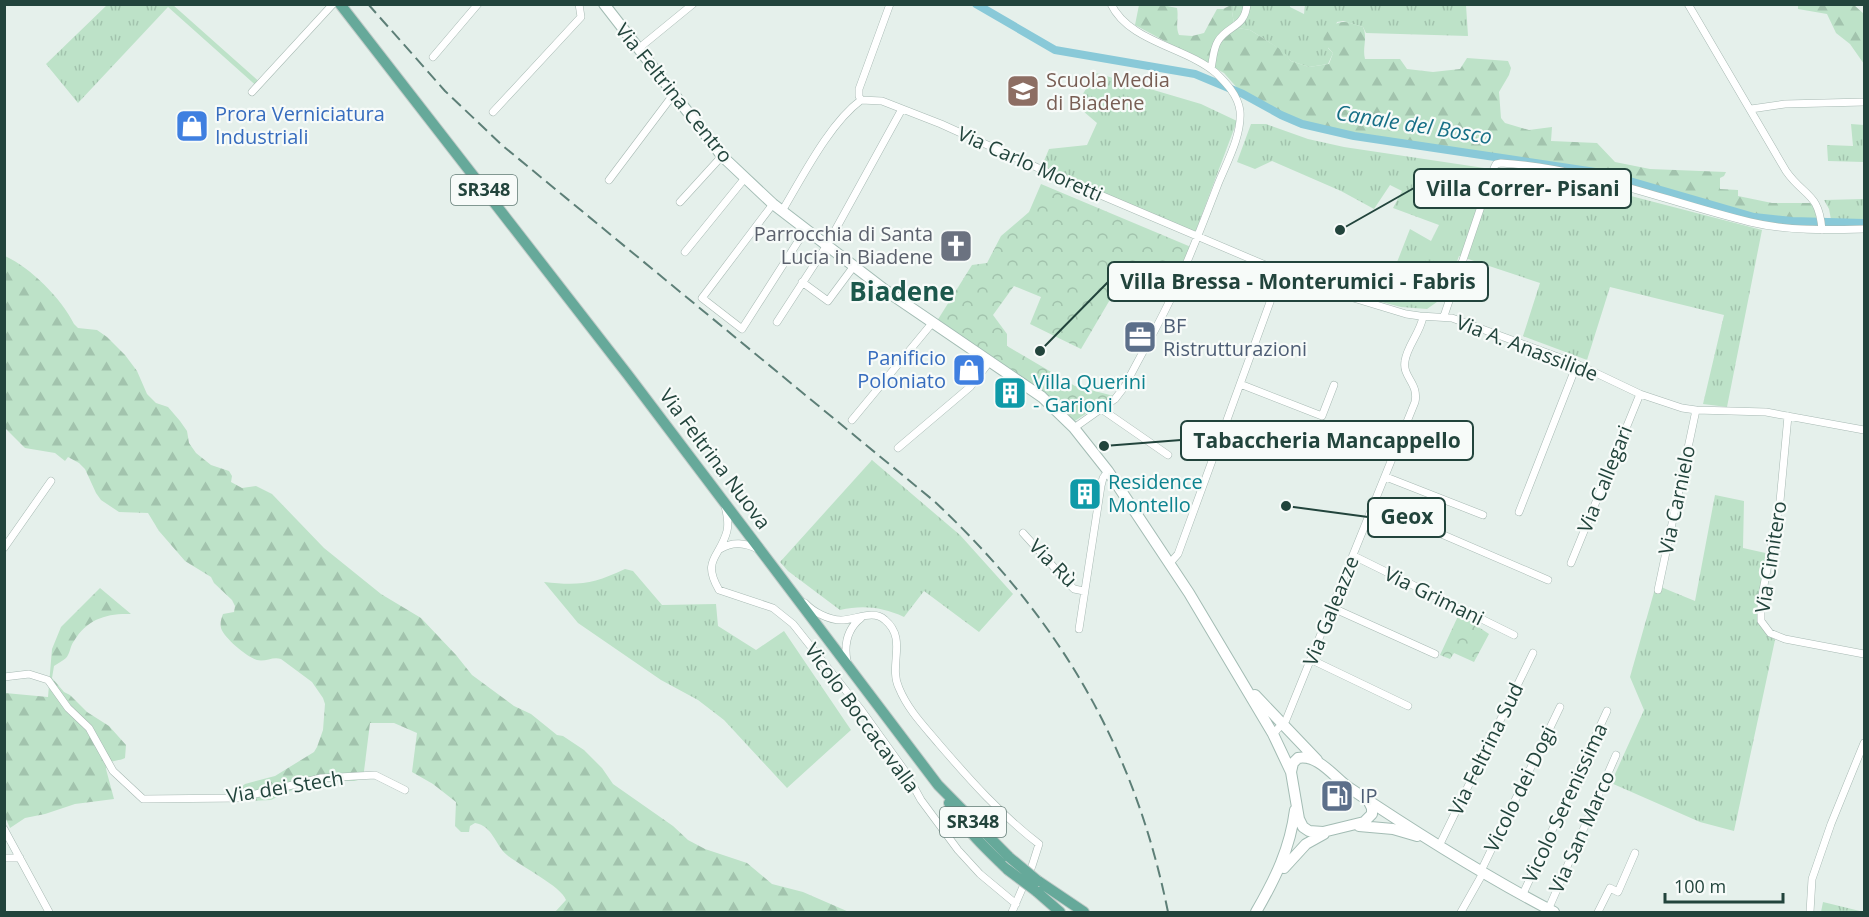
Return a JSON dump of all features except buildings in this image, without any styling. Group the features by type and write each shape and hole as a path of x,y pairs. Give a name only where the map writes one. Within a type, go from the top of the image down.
{"main road":[{"name":"Via Feltrina Nuova","path":"340,4 724,501 938,785 1037,886 1084,912"},
{"name":"Via Feltrina Centro","path":"604,4 722,156 778,208 885,290 1042,397 1074,428 1108,471 1170,563 1273,734"},
{"name":"Via Feltrina Centro","path":"1238,675 1282,725"},
{"path":"1282,725 1338,780 1436,844 1551,911"},
{"path":"1273,734 1291,772 1299,819 1306,829 1317,832 1330,831 1364,822 1371,816 1372,808 1368,800"},
{"path":"1291,772 1293,763 1298,758 1306,758 1320,764"},
{"path":"938,785 958,818 988,851 1008,870 1037,886 1060,912"},
{"path":"1256,912 1275,880 1288,847 1296,800"},
{"path":"1352,825 1401,831 1436,844"},
{"path":"1275,880 1306,844 1330,831"}],"street":[{"path":"252,92 333,4"},
{"path":"433,57 478,4"},
{"path":"493,112 581,17 579,4"},
{"path":"638,49 693,4"},
{"path":"806,229 742,329 702,298 778,208 847,110 861,100 860,89 890,4"},
{"path":"1074,428 1115,399 1125,386 1176,287 1198,236 1238,133 1240,111 1233,92 1211,69 1136,30 1118,16 1111,4"},
{"path":"1211,69 1219,39 1242,21 1247,4"},
{"path":"1688,4 1786,171 1792,180 1812,197 1821,215 1822,230"},
{"path":"609,180 673,95"},
{"name":"Via Carlo Moretti","path":"861,100 882,101 902,109 1198,236"},
{"path":"1751,110 1785,104 1864,102"},
{"path":"777,322 827,245 902,109"},
{"path":"680,202 722,156"},
{"path":"1444,316 1496,164 1504,163 1586,176 1751,222 1822,230 1864,229"},
{"path":"685,252 745,178"},
{"name":"Via A. Anassilide","path":"1198,236 1317,286 1396,311 1423,317 1444,316 1498,334 1577,364 1640,394 1666,403 1696,410 1766,412 1864,430"},
{"path":"802,282 828,301 854,266"},
{"path":"1170,563 1178,554 1281,272"},
{"name":"Via Galeazze","path":"1273,734 1286,720 1312,660 1416,399 1416,389 1404,364 1423,317"},
{"path":"852,420 933,322"},
{"path":"898,448 970,387 990,361"},
{"path":"1519,512 1577,364"},
{"path":"1240,384 1322,416 1334,385"},
{"name":"Via Callegari","path":"1571,563 1640,394"},
{"path":"1100,408 1167,455"},
{"name":"Via Carnielo","path":"1658,590 1696,410"},
{"name":"Via Cimitero","path":"1788,416 1780,501 1761,601 1761,621 1770,633 1785,639 1864,654"},
{"name":"Via Rù","path":"1079,629 1103,478 1108,471"},
{"path":"1386,477 1483,515"},
{"path":"4,548 51,481"},
{"name":"Vicolo Boccacavalla","path":"724,501 728,529 711,566 711,573 719,590 773,608 792,624 862,711 905,771 921,800 958,850 980,874 1016,904"},
{"path":"1374,505 1548,580"},
{"name":"Via Rù","path":"1023,533 1074,589 1084,591"},
{"path":"718,550 728,544 743,544 762,551"},
{"name":"Via Grimani","path":"1354,556 1514,635"},
{"path":"787,584 810,608 829,618 841,620 875,615 884,618 897,634 896,679 908,706 996,807 1039,844 1012,912"},
{"path":"1333,608 1435,654"},
{"path":"847,664 845,652 848,633 863,616"},
{"name":"Via Feltrina Sud","path":"1436,844 1533,653"},
{"path":"1312,660 1408,706"},
{"name":"Via dei Stech","path":"4,677 29,675 48,680 68,708 89,728 112,771 143,799 239,798 321,778 375,775 405,790"},
{"name":"Vicolo dei Dogi","path":"1461,912 1560,707"},
{"name":"Vicolo Serenissima","path":"1522,896 1607,711"},
{"path":"1810,912 1812,879 1831,824 1864,743"},
{"name":"Via San Marco","path":"1551,911 1616,755"},
{"path":"4,829 50,912"},
{"path":"1598,912 1610,888 1618,892 1635,853"},
{"path":"4,858 20,858"},
{"path":"1810,901 1815,912"}],"green space":[{"path":"107,5 173,5 263,85 260,89 168,7 78,103 46,64"},
{"path":"1139,5 1162,5 1177,8 1179,35 1192,36 1204,33 1217,9 1231,5 1234,24 1238,28 1250,30 1283,51 1291,61 1309,67 1329,64 1333,53 1324,43 1323,36 1341,22 1363,27 1365,59 1400,59 1407,69 1433,72 1460,69 1467,58 1508,61 1511,68 1509,75 1499,92 1501,118 1505,123 1529,130 1552,127 1551,141 1597,143 1615,162 1650,169 1726,172 1720,178 1720,189 1738,190 1738,196 1772,203 1811,203 1815,207 1820,225 1768,219 1579,170 1311,128 1278,115 1269,106 1239,90 1224,73 1135,25"},
{"path":"1231,5 1290,5 1304,14 1305,5 1466,5 1468,36 1366,33 1363,27 1343,21 1337,22 1328,48 1333,53 1328,64 1309,67 1291,61 1282,51 1250,30 1238,28 1234,24"},
{"path":"1798,5 1854,5 1864,14 1864,64 1850,44 1836,33 1827,14 1798,9"},
{"path":"1096,73 1201,104 1237,121 1195,233 1041,168 1049,149 1087,145 1097,123 1076,105"},
{"path":"1251,124 1266,124 1308,139 1344,147 1577,182 1762,230 1727,407 1703,404 1724,315 1610,287 1587,360 1523,336 1540,283 1459,256 1444,297 1427,309 1401,307 1366,298 1377,270 1392,275 1410,229 1431,241 1439,225 1393,208 1402,191 1390,185 1374,209 1341,191 1272,161 1255,169 1237,162"},
{"path":"1851,124 1864,125 1864,162 1828,161 1827,145 1853,146"},
{"path":"1041,184 1191,247 1166,298 1118,286 1081,349 1030,324 1041,297 1014,286 993,315 1007,334 1007,346 1075,386 1114,396 1073,422 937,321 972,265 987,263 1001,236 1029,212"},
{"path":"1864,199 1864,224 1832,225 1829,209 1824,200"},
{"path":"5,256 35,276 53,294 78,328 97,330 125,355 137,371 147,394 156,403 168,407 180,421 196,453 211,465 229,471 232,476 231,482 242,488 256,486 272,494 324,548 381,594 421,618 472,675 514,706 531,714 557,735 563,736 584,750 602,768 613,784 673,826 688,840 705,849 747,863 772,884 803,892 849,912 555,912 566,900 563,894 507,855 486,828 475,823 470,826 469,832 461,832 455,826 456,802 433,784 412,772 417,733 394,723 370,723 363,779 323,780 305,784 271,800 251,801 240,788 245,784 275,776 314,752 323,730 325,704 323,698 312,682 281,659 257,660 231,642 221,628 221,619 223,614 234,612 235,606 232,600 214,583 211,577 185,561 159,531 148,513 119,512 101,500 85,469 79,463 68,457 65,461 55,453 25,448 5,428"},
{"path":"872,460 960,535 1013,594 979,632 924,591 904,617 872,608 840,610 788,571 780,562"},
{"path":"1715,495 1744,501 1743,548 1770,554 1762,611 1768,631 1775,640 1734,831 1700,822 1611,783 1644,710 1630,677 1656,585 1695,601"},
{"path":"625,569 633,571 662,605 716,604 718,626 756,650 784,631 851,730 787,788 724,720 698,700 661,680 578,623 544,582 586,583"},
{"path":"100,588 131,614 106,616 85,627 79,633 66,658 54,666 52,678 87,712 109,726 126,745 125,758 108,763 106,769 114,799 75,804 25,818 10,828 5,817 5,693 48,697 52,649 61,627"},
{"path":"1459,614 1489,634 1474,662 1454,653 1450,659 1440,655"},
{"path":"1823,902 1864,912 1821,912"}],"waterway":[{"name":"Canale del Bosco","path":"976,4 1055,50 1195,74 1243,94 1302,124 1354,136 1602,173 1754,217 1792,221 1864,223"}],"railway":[{"path":"368,4 445,91 503,146 934,501 978,545 1018,591 1054,638 1085,687 1112,739 1135,794 1153,851 1168,912"}],"place":[{"name":"Scuola Media di Biadene","path":"1023,91"},
{"name":"Prora Verniciatura Industriali","path":"192,126"},
{"name":"Villa Correr- Pisani","path":"1340,230"},
{"name":"Parrocchia di Santa Lucia in Biadene","path":"956,246"},
{"name":"BF Ristrutturazioni","path":"1140,337"},
{"name":"Villa Bressa - Monterumici - Fabris","path":"1040,351"},
{"name":"Panificio Poloniato","path":"969,370"},
{"name":"Villa Querini - Garioni","path":"1010,393"},
{"name":"Tabaccheria Mancappello","path":"1104,446"},
{"name":"Residence Montello","path":"1085,494"},
{"name":"Geox","path":"1286,506"},
{"name":"IP","path":"1337,796"}],"district":[{"name":"Biadene","path":"902,292"}]}
